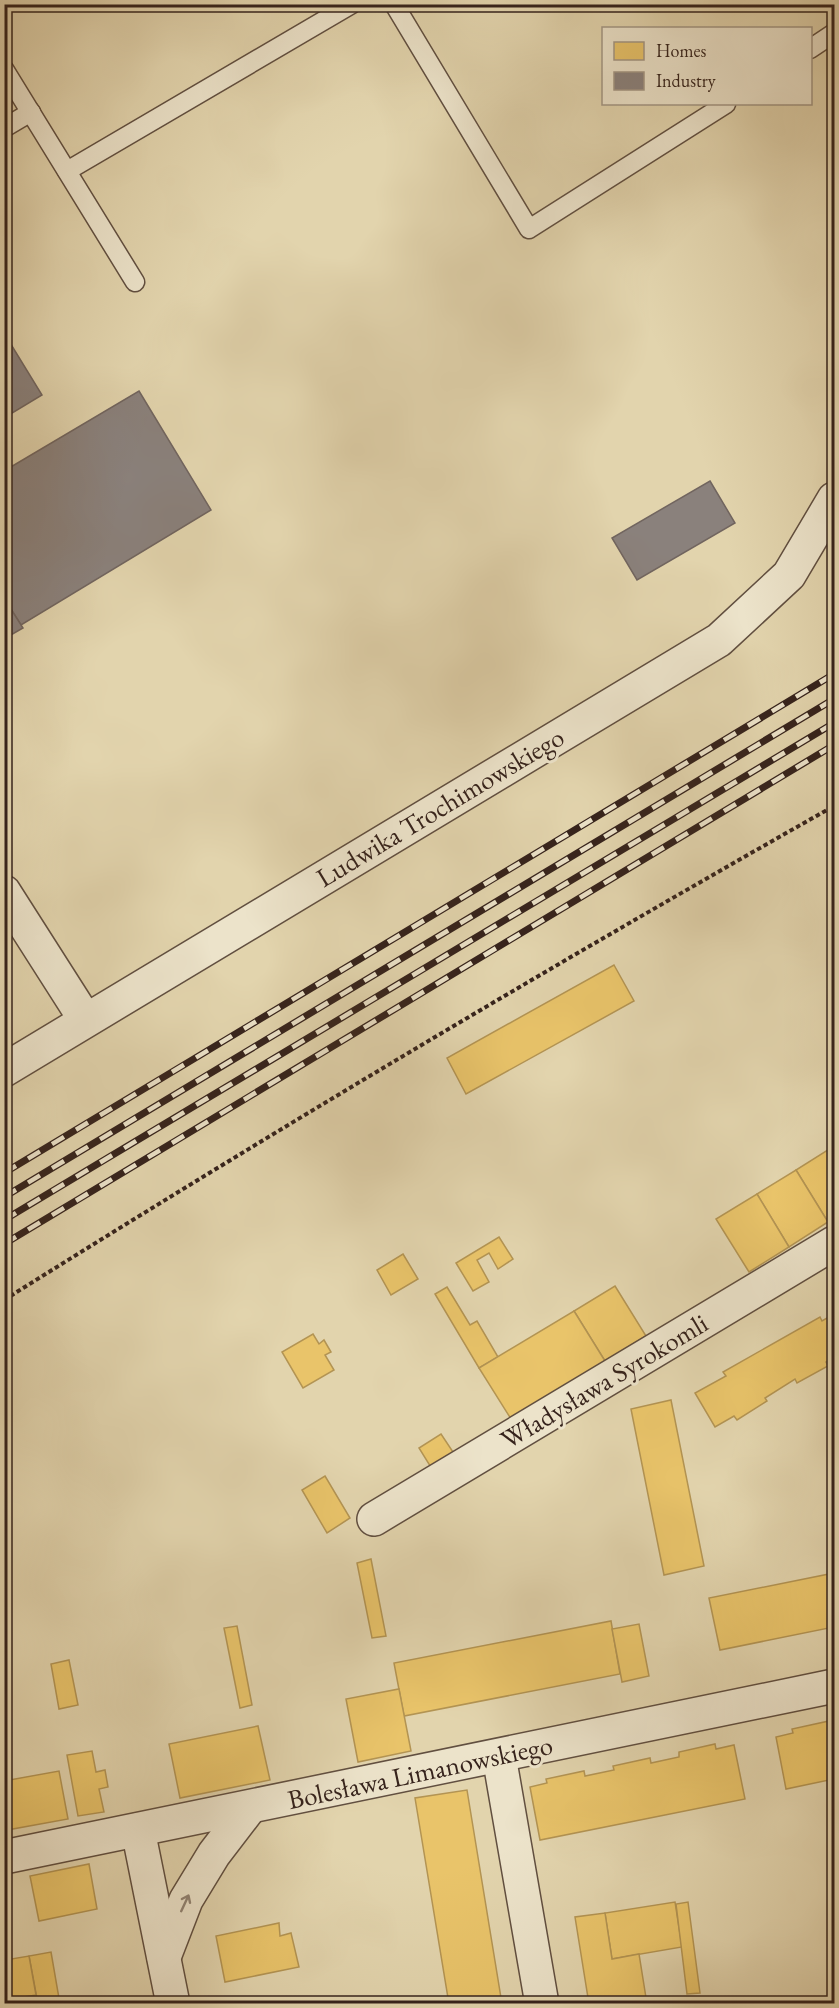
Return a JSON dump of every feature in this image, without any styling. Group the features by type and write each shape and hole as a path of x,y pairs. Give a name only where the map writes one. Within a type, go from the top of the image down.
{"street":[{"name":"Ludwika Trochimowskiego","path":"4,1070 85,1019 718,640 789,574 834,499"},
{"path":"4,892 85,1019"},
{"name":"Władysława Syrokomli","path":"374,1519 834,1243"},
{"name":"Bolesława Limanowskiego","path":"4,1857 834,1686"},
{"path":"499,1756 542,2004"},
{"path":"164,1957 186,1900 214,1854 250,1807"},
{"path":"138,1830 173,2004"}],"lane":[{"path":"67,171 352,4"},
{"path":"394,4 529,229 724,105"},
{"path":"812,48 834,33"},
{"path":"4,69 135,282"},
{"path":"4,128 31,112"}],"path":[{"path":"4,1300 147,1210 626,923 834,806"}],"building: Homes":[{"path":"614,965 634,1001 466,1094 447,1058"},
{"path":"834,1146 834,1219 828,1222 796,1170"},
{"path":"796,1170 828,1222 789,1247 757,1194"},
{"path":"757,1194 789,1247 749,1272 716,1219"},
{"path":"499,1237 513,1259 498,1269 489,1253 477,1260 489,1282 473,1291 456,1263"},
{"path":"403,1254 418,1279 391,1295 377,1270"},
{"path":"615,1286 646,1336 605,1361 574,1311"},
{"path":"447,1287 470,1325 477,1321 498,1357 479,1368 435,1294"},
{"path":"574,1311 605,1361 511,1419 479,1368"},
{"path":"834,1314 834,1357 826,1362 828,1366 797,1383 795,1379 765,1398 767,1401 737,1420 734,1416 715,1427 695,1393 726,1376 723,1372 820,1317 822,1321"},
{"path":"313,1334 319,1344 324,1340 331,1352 325,1355 334,1370 303,1388 282,1352"},
{"path":"671,1400 704,1566 664,1575 631,1409"},
{"path":"441,1434 455,1455 432,1469 419,1448"},
{"path":"325,1476 350,1518 327,1533 302,1490"},
{"path":"371,1559 386,1636 372,1638 357,1563"},
{"path":"834,1573 834,1627 720,1650 709,1598"},
{"path":"611,1621 620,1674 404,1716 394,1663"},
{"path":"639,1624 649,1676 622,1682 612,1629"},
{"path":"237,1626 252,1705 240,1708 224,1628"},
{"path":"69,1660 78,1705 59,1709 51,1664"},
{"path":"399,1689 411,1751 358,1762 346,1699"},
{"path":"829,1721 830,1725 834,1725 834,1779 786,1789 776,1737 793,1733 792,1729"},
{"path":"258,1726 270,1780 180,1798 169,1744"},
{"path":"715,1744 716,1749 734,1745 745,1799 540,1840 530,1787 547,1783 546,1779 584,1771 585,1776 614,1770 613,1766 650,1758 651,1763 679,1757 679,1752"},
{"path":"92,1751 96,1772 105,1770 108,1787 99,1789 104,1812 78,1816 67,1755"},
{"path":"59,1771 68,1819 7,1830 4,1781"},
{"path":"467,1790 502,2004 449,2004 415,1798"},
{"path":"89,1864 97,1909 39,1921 30,1876"},
{"path":"675,1902 682,1947 612,1959 605,1913"},
{"path":"688,1902 700,1993 687,1994 676,1904"},
{"path":"605,1913 612,1959 639,1954 647,2004 589,2004 575,1917"},
{"path":"279,1923 280,1936 291,1933 299,1967 225,1982 216,1936"},
{"path":"51,1952 60,2004 38,2004 29,1956"},
{"path":"29,1956 36,1995 12,1999 5,1960"}],"building: Industry":[{"path":"4,333 42,395 4,418"},
{"path":"139,391 211,510 21,625 9,606 4,609 4,471"},
{"path":"710,481 735,523 637,580 612,538"},
{"path":"9,606 23,628 4,639 4,609"}],"railway":[{"path":"4,1173 834,674"},
{"path":"4,1197 834,699"},
{"path":"4,1220 834,723"},
{"path":"4,1244 834,745"}]}
